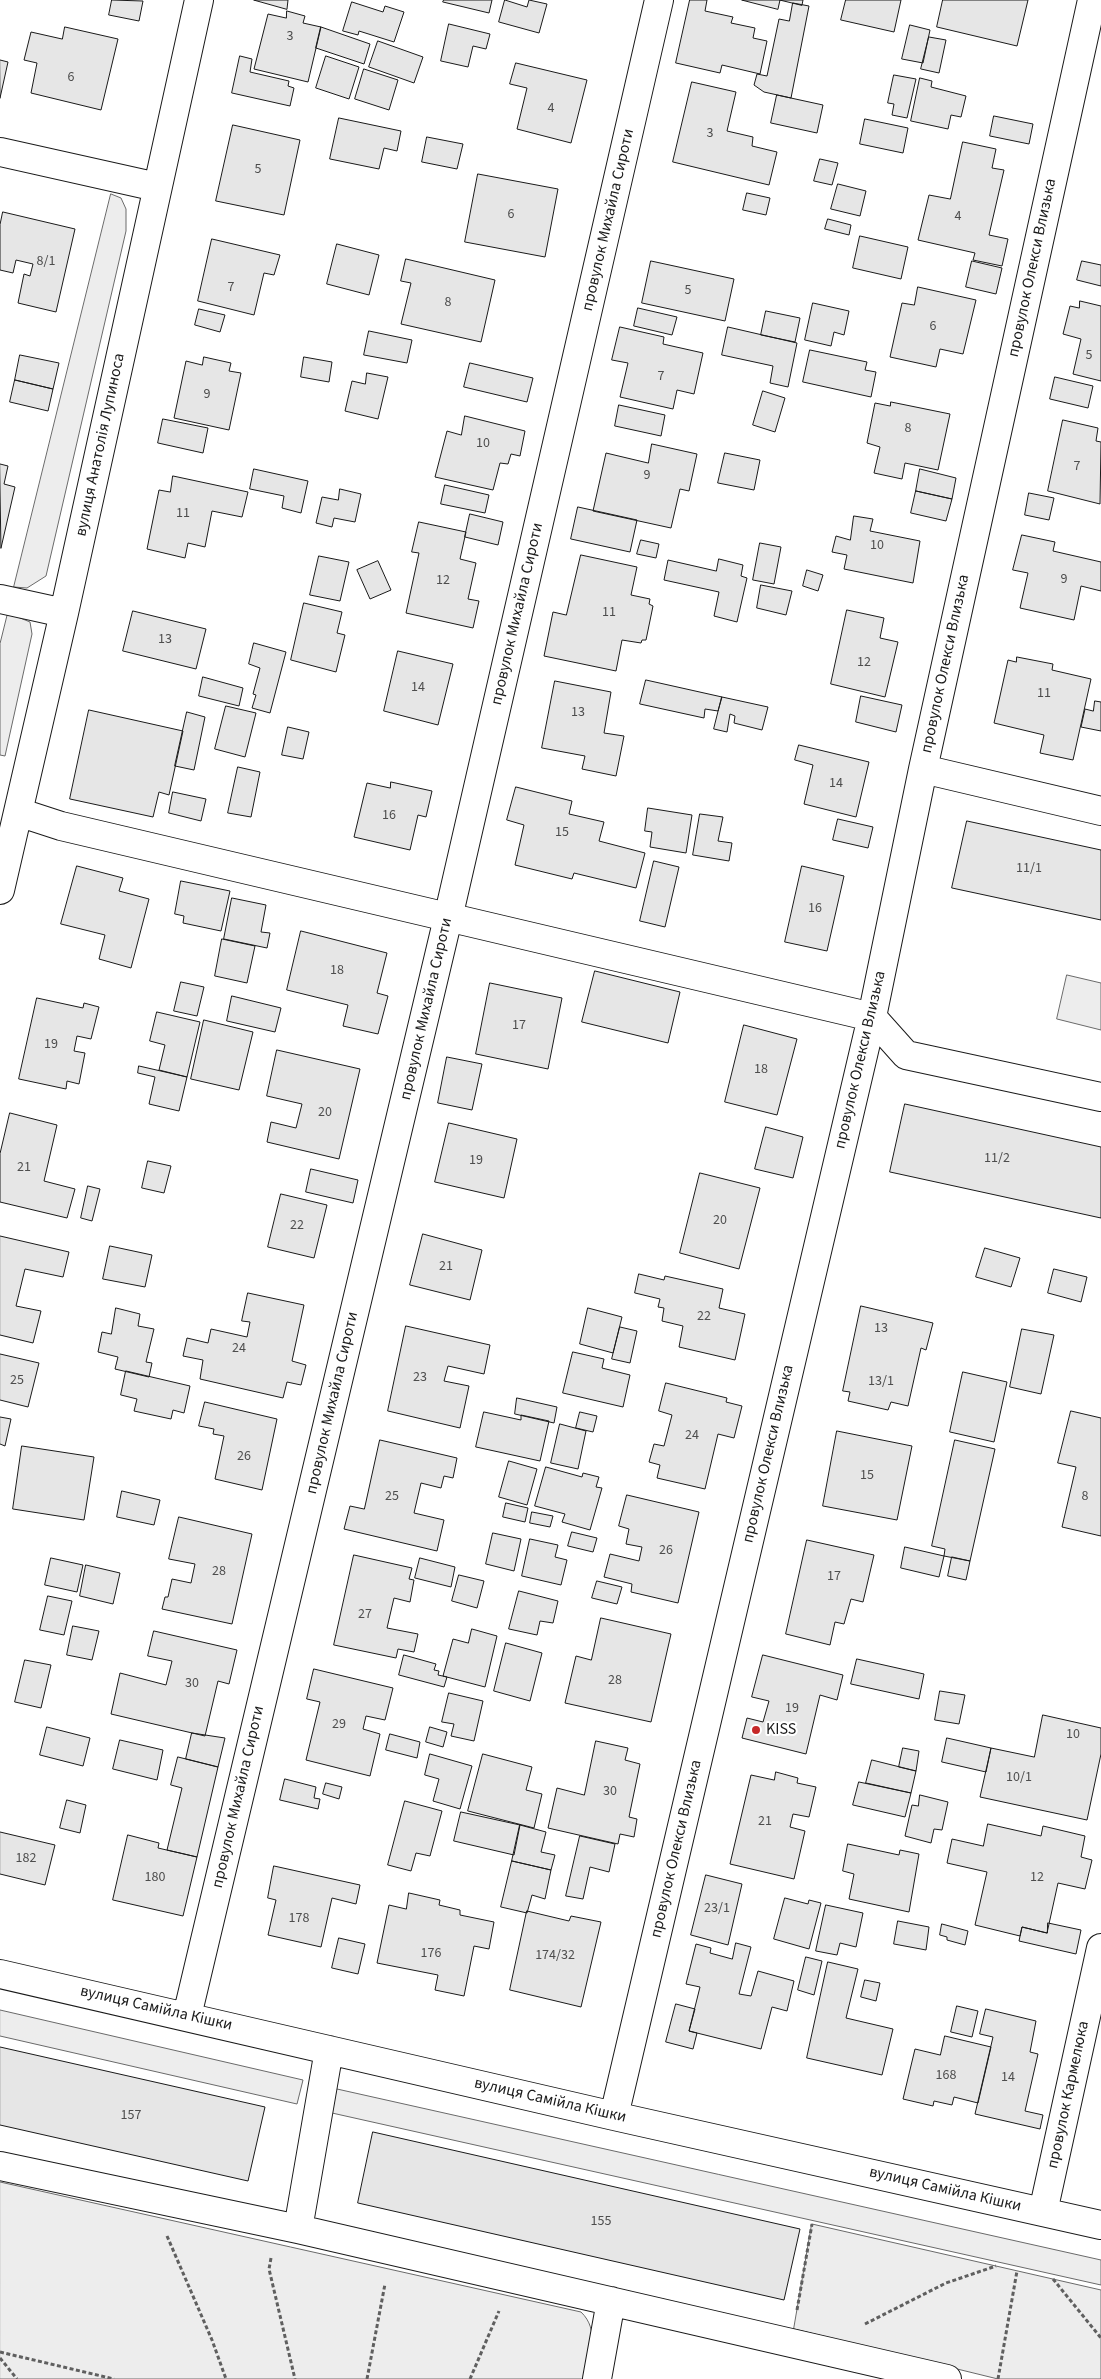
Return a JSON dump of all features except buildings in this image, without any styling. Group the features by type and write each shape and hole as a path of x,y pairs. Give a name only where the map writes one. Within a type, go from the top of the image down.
{"street":[{"name":"вулиця Анатолія Лупиноса","path":"0,890 64,613 199,0"},
{"name":"провулок Михайла Сироти","path":"187,2016 448,918 659,0"},
{"name":"провулок Олекси Влизька","path":"614,2116 872,1017 923,769 1092,0"},
{"path":"0,152 157,187"},
{"path":"0,599 64,613"},
{"path":"923,769 1101,812"},
{"path":"18,812 61,826 872,1017 906,1055 1101,1097"},
{"name":"провулок Кармелюка","path":"1043,2212 1101,1948"},
{"name":"вулиця Самійла Кішки","path":"0,1974 614,2116 1101,2225"},
{"path":"288,2227 329,2050"},
{"path":"0,2166 288,2227 947,2379"},
{"path":"597,2379 611,2301"}],"path":[{"path":"155,2199 174,2256 212,2340 226,2379"},
{"path":"792,2342 812,2224"},
{"path":"288,2227 269,2269 295,2379"},
{"path":"367,2379 380,2316 390,2250"},
{"path":"818,2349 946,2283 996,2266"},
{"path":"998,2379 1017,2271"},
{"path":"470,2379 513,2278"},
{"path":"1054,2279 1101,2338"},
{"path":"0,2352 114,2379"},
{"path":"0,2358 17,2379"}],"shaded area":[{"path":"111,194 121,198 126,209 126,231 46,576 27,588 14,587"},
{"path":"8,613 30,622 32,634 5,756 0,755 0,644"},
{"path":"1067,975 1101,983 1101,1030 1057,1019"},
{"path":"0,2010 303,2080 297,2104 0,2036"},
{"path":"337,2089 1101,2260 1101,2285 332,2113"},
{"path":"0,2182 581,2312 587,2319 592,2335 587,2379 0,2379"},
{"path":"812,2224 1101,2290 1101,2379 998,2379 794,2329"}],"place":[{"name":"KISS","path":"756,1730"}]}
